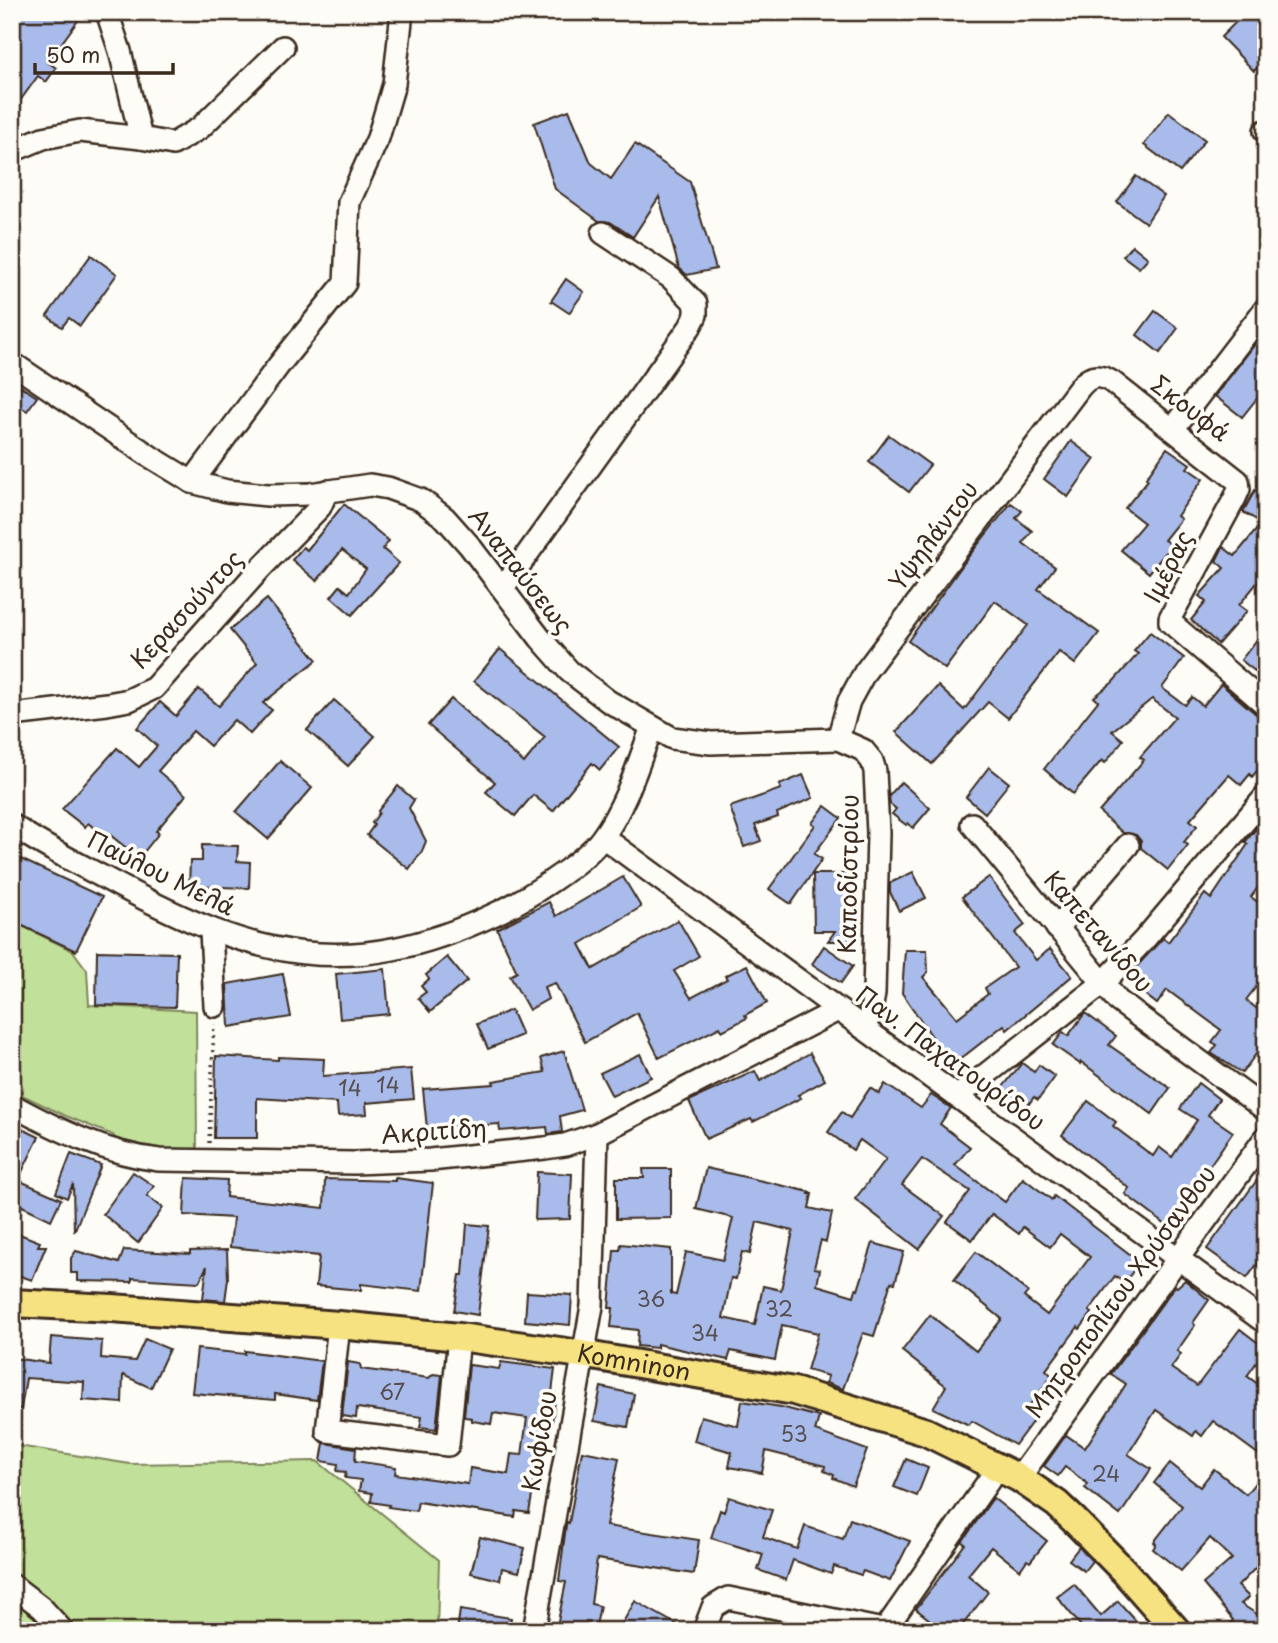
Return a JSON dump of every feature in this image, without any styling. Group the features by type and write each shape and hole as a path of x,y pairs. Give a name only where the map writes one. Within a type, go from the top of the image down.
{"main road":[{"name":"Komninon","path":"12,1304 112,1308 459,1337 582,1354 794,1391 926,1432 1009,1472 1057,1504 1075,1521 1177,1631"}],"street":[{"path":"107,12 120,51 141,138"},
{"path":"192,482 279,365 345,283 349,202 378,138 394,84 402,12"},
{"path":"12,151 43,138 80,131 141,138 173,145 200,128 283,47"},
{"path":"503,588 696,315 696,304 671,278 603,233"},
{"path":"1173,429 1266,308"},
{"name":"Αναπαύσεως","path":"12,363 192,482 248,494 290,494 370,485 388,488 421,500 458,531 547,648 569,671 608,701 672,738 695,742 838,739"},
{"name":"Σκουφά","path":"1091,377 1099,376 1108,380 1236,478 1239,486 1235,498"},
{"name":"Υψηλάντου","path":"838,739 849,701 864,672 1080,387 1091,377"},
{"name":"Κερασούντος","path":"12,715 107,704 128,700 155,688 259,570 320,507 327,491"},
{"name":"Ιμέρας","path":"1235,498 1170,622 1266,705"},
{"name":"Παύλου Μελά","path":"12,825 149,902 211,931 251,944 290,952 322,955 382,951 420,943 482,920 519,903 571,865 603,837 628,790 652,727"},
{"name":"Καποδίστρίου","path":"838,739 863,750 872,761 876,777 878,833 874,993 870,1016 863,1028"},
{"path":"957,1097 1103,983 1144,940 1266,796"},
{"name":"Καπετανίδου","path":"972,824 1125,1007 1266,1110"},
{"name":"Παν. Παχατουρίδου","path":"603,837 1266,1323"},
{"path":"1057,928 1128,845"},
{"path":"211,931 215,1006"},
{"name":"Ακριτίδη","path":"12,1105 64,1131 111,1150 159,1160 354,1163 430,1160 545,1148 597,1134 838,1010"},
{"name":"Κωφίδου","path":"534,1631 592,1306 597,1134"},
{"name":"Μητροπολίτου Χρύσανθου","path":"886,1630 1262,1151"},
{"path":"339,1325 327,1431 448,1445 459,1337"},
{"path":"12,1585 42,1608 63,1631"},
{"path":"704,1631 713,1607 728,1598 886,1630"}],"path":[{"path":"208,1162 215,1006"}],"green space":[{"path":"12,921 73,951 87,970 89,1005 196,1011 197,1150 164,1150 116,1139 113,1135 22,1095 23,1088 12,1065"},
{"path":"12,1445 130,1464 317,1461 439,1560 437,1631 12,1631"},
{"path":"765,1616 838,1631 764,1631"}],"building":[{"path":"12,12 84,12 48,62 56,68 46,82 38,76 12,112"},
{"path":"1244,14 1250,20 1256,14 1266,24 1266,59 1254,71 1221,37"},
{"path":"569,110 591,163 611,179 635,144 690,182 716,269 687,275 679,268 659,197 633,237 610,222 599,221 555,189 534,123"},
{"path":"1169,112 1205,140 1180,172 1144,145"},
{"path":"1136,176 1164,196 1146,223 1117,202"},
{"path":"1132,245 1148,258 1139,268 1123,256"},
{"path":"91,255 117,274 80,326 69,318 62,327 47,316"},
{"path":"566,279 584,292 569,313 551,301"},
{"path":"1155,311 1178,328 1160,353 1137,335"},
{"path":"1266,330 1266,387 1242,417 1215,396"},
{"path":"20,386 37,397 27,411 12,401"},
{"path":"889,435 930,465 909,492 869,462"},
{"path":"1071,441 1095,459 1068,497 1044,479"},
{"path":"1167,448 1190,464 1187,468 1203,479 1177,516 1181,519 1164,540 1172,545 1149,573 1121,550 1144,523 1125,508 1148,480 1146,478"},
{"path":"1255,490 1266,496 1266,572 1239,605 1247,611 1218,644 1191,620 1206,602 1199,596 1224,568 1216,561 1223,547 1235,556 1262,523 1243,512"},
{"path":"1011,503 1022,511 1016,518 1032,531 1023,543 1055,567 1038,589 1099,633 1075,664 1059,652 1008,718 988,702 932,764 896,732 938,686 964,710 1028,625 995,601 945,669 908,641"},
{"path":"344,504 389,541 383,549 399,563 352,615 331,597 340,586 349,593 366,569 342,550 317,581 292,560 303,547 307,550"},
{"path":"267,599 317,660 263,703 272,710 250,734 234,720 210,746 193,731 158,771 186,795 156,831 159,833 139,858 110,835 107,839 88,823 85,827 62,809 117,748 139,767 157,746 137,728 160,702 176,716 199,689 219,706 257,663 230,630"},
{"path":"1266,628 1266,680 1241,660"},
{"path":"1150,632 1184,658 1162,688 1185,705 1192,697 1203,706 1221,684 1257,715 1266,719 1266,760 1252,777 1250,774 1241,785 1229,775 1190,820 1197,826 1184,842 1188,845 1168,870 1141,848 1141,841 1136,835 1123,833 1099,812 1144,760 1140,757 1175,717 1152,699 1112,731 1123,740 1105,763 1102,760 1073,794 1044,769 1098,701 1094,697 1112,683 1138,654 1134,651"},
{"path":"500,649 619,747 600,770 592,763 553,811 533,795 515,816 486,792 495,782 428,725 451,699 524,763 545,737 474,681"},
{"path":"334,700 375,736 348,766 307,730"},
{"path":"280,761 312,788 268,839 236,812"},
{"path":"989,767 1009,783 985,813 966,797"},
{"path":"803,775 813,798 777,813 778,817 755,825 761,841 744,847 730,807 781,789 779,785"},
{"path":"901,782 930,808 913,828 892,814 896,809 890,804 889,796"},
{"path":"398,786 414,800 409,808 426,841 409,869 367,835 374,825 372,823 378,811"},
{"path":"825,806 841,818 814,854 822,859 791,904 769,889 815,825 812,823"},
{"path":"1266,817 1266,876 1251,897 1266,908 1266,974 1246,1000 1266,1016 1266,1059 1256,1054 1242,1073 1211,1053 1217,1045 1212,1042 1221,1030 1167,990 1157,1004 1125,979 1163,938 1168,942 1205,894 1211,899 1248,844 1245,842"},
{"path":"202,845 238,846 237,861 250,862 249,888 189,886 190,861 202,861"},
{"path":"12,855 102,897 76,951 12,921"},
{"path":"913,872 926,898 899,911 890,892 890,883"},
{"path":"813,874 853,874 854,941 828,941 835,931 814,931"},
{"path":"623,877 641,907 580,944 593,969 678,920 699,956 674,971 691,998 747,965 767,1003 745,1015 747,1018 722,1031 720,1027 659,1058 637,1013 585,1042 555,983 544,987 548,999 529,1010 510,976 517,972 497,929 549,902 556,916"},
{"path":"989,877 1025,925 1015,933 1036,960 1050,949 1072,976 1007,1030 1004,1025 950,1067 929,1041 933,1038 902,993 905,950 927,950 928,972 923,977 957,1018 988,994 985,988 1015,967 962,897"},
{"path":"824,946 853,966 841,983 812,964"},
{"path":"97,951 177,953 175,1007 96,1005"},
{"path":"447,957 467,981 430,1012 418,998 426,992 421,986 429,979 426,975"},
{"path":"385,969 389,1014 340,1019 336,974"},
{"path":"283,974 291,1017 229,1027 227,984"},
{"path":"511,1010 522,1035 488,1049 477,1024"},
{"path":"1085,1013 1116,1036 1109,1045 1170,1088 1152,1114 1053,1045 1063,1032 1068,1036"},
{"path":"564,1051 582,1110 560,1116 562,1132 548,1134 547,1127 500,1131 499,1124 427,1129 423,1089 494,1084 493,1081 545,1072 541,1058"},
{"path":"810,1053 825,1080 798,1095 801,1098 753,1122 751,1119 706,1139 689,1101 755,1071 760,1081"},
{"path":"640,1054 651,1077 612,1096 600,1073"},
{"path":"216,1056 278,1060 278,1057 324,1059 323,1076 411,1069 414,1099 366,1103 367,1114 338,1116 337,1103 257,1098 257,1138 214,1138"},
{"path":"1022,1063 1034,1072 1039,1065 1055,1077 1038,1100 1034,1097 1020,1116 995,1097"},
{"path":"1198,1083 1219,1099 1208,1115 1233,1132 1201,1178 1205,1181 1170,1228 1125,1194 1129,1188 1062,1135 1088,1101 1116,1122 1113,1126 1153,1156 1159,1147 1172,1157 1197,1120 1180,1109"},
{"path":"885,1084 921,1108 931,1095 951,1108 940,1124 970,1147 955,1165 1005,1202 1023,1178 1052,1200 1054,1196 1140,1262 1124,1283 1115,1276 1089,1311 1092,1313 1080,1329 1078,1327 1046,1370 1052,1376 1025,1411 1035,1418 1015,1445 972,1421 969,1425 933,1408 946,1386 902,1351 930,1315 976,1351 1002,1319 954,1280 976,1252 1028,1292 1024,1297 1047,1315 1090,1257 1060,1234 1050,1247 1023,1227 1019,1234 992,1214 972,1240 947,1222 970,1191 922,1159 902,1185 944,1216 919,1249 855,1199 886,1159 860,1140 853,1150 828,1132 842,1112 850,1118 870,1088 879,1094"},
{"path":"12,1124 39,1137 18,1180 61,1199 51,1220 12,1201"},
{"path":"71,1154 101,1165 74,1232 73,1184 67,1198 56,1193"},
{"path":"706,1168 810,1192 809,1194 812,1194 809,1208 832,1213 826,1242 821,1240 814,1268 820,1269 817,1285 854,1296 873,1243 904,1252 895,1283 891,1282 874,1336 863,1333 843,1389 826,1383 828,1376 807,1370 818,1333 782,1325 775,1360 731,1351 728,1360 657,1344 657,1348 637,1346 638,1330 611,1327 613,1308 609,1308 614,1250 620,1250 621,1244 671,1249 671,1294 676,1295 686,1252 723,1260 733,1218 696,1209","holes":["757,1222 793,1231 781,1290 763,1286 755,1325 723,1318 731,1278 736,1279 742,1252 750,1254"]},
{"path":"643,1169 671,1169 671,1218 616,1219 616,1178 644,1178"},
{"path":"133,1172 154,1186 147,1196 163,1208 138,1243 103,1214"},
{"path":"537,1172 572,1174 570,1219 535,1220"},
{"path":"186,1178 227,1180 226,1197 324,1208 325,1179 395,1181 395,1178 433,1183 421,1291 361,1284 361,1290 316,1286 319,1256 230,1247 233,1218 184,1215"},
{"path":"1257,1180 1266,1186 1266,1252 1247,1278 1207,1249"},
{"path":"467,1224 489,1226 478,1315 454,1311 460,1275 463,1275"},
{"path":"12,1231 40,1242 38,1246 46,1246 32,1280 12,1273"},
{"path":"124,1250 190,1254 190,1251 227,1250 228,1279 225,1301 203,1299 207,1266 199,1282 132,1278 132,1282 78,1281 78,1273 71,1273 71,1258 76,1251 119,1263"},
{"path":"1185,1280 1209,1300 1177,1351 1181,1354 1171,1368 1197,1386 1240,1329 1266,1349 1247,1376 1266,1390 1266,1460 1213,1421 1202,1436 1196,1431 1193,1436 1156,1410 1128,1454 1151,1469 1120,1515 1085,1488 1088,1484 1065,1467 1058,1476 1044,1466 1066,1435 1085,1448 1126,1384 1111,1374 1175,1286"},
{"path":"527,1292 572,1295 570,1325 525,1321"},
{"path":"51,1337 102,1341 101,1358 135,1361 145,1339 169,1349 151,1388 123,1375 122,1403 83,1400 84,1382 26,1378 21,1409 12,1408 12,1358 49,1363"},
{"path":"197,1349 245,1354 245,1351 322,1361 317,1400 275,1394 275,1400 192,1393"},
{"path":"348,1362 360,1364 361,1369 429,1378 433,1374 442,1375 436,1429 420,1427 422,1417 357,1408 356,1418 342,1416"},
{"path":"501,1362 555,1369 552,1393 556,1394 552,1422 545,1421 529,1513 516,1511 515,1517 418,1502 416,1511 388,1507 389,1505 371,1502 372,1493 359,1491 361,1480 345,1478 346,1472 337,1471 338,1464 321,1461 324,1443 356,1448 355,1461 396,1467 395,1474 468,1484 470,1468 508,1474 511,1454 522,1455 527,1418 493,1413 491,1424 464,1417 469,1365 499,1369"},
{"path":"601,1387 634,1394 628,1427 594,1421"},
{"path":"742,1401 819,1417 815,1431 867,1450 853,1486 833,1478 834,1475 824,1471 825,1466 766,1451 762,1473 729,1467 732,1452 694,1441 701,1416 738,1426"},
{"path":"582,1451 619,1458 606,1526 699,1540 694,1574 597,1559 591,1604 600,1606 595,1631 578,1631 557,1626 566,1582 559,1581 566,1525 569,1523"},
{"path":"906,1459 928,1468 917,1496 894,1487"},
{"path":"1170,1463 1200,1487 1214,1469 1246,1494 1266,1469 1266,1557 1238,1586 1249,1597 1241,1604 1266,1620 1266,1631 1225,1631 1233,1620 1203,1584 1232,1559 1210,1538 1181,1571 1153,1549 1156,1544 1154,1542 1182,1506 1154,1483"},
{"path":"729,1497 772,1510 763,1537 797,1549 805,1526 843,1539 850,1519 910,1541 890,1581 863,1571 861,1575 834,1566 831,1574 793,1560 786,1580 758,1570 763,1554 711,1538 720,1510 724,1512"},
{"path":"993,1498 1047,1541 1020,1570 991,1547 968,1575 988,1592 958,1631 944,1631 916,1609 965,1544 962,1542"},
{"path":"480,1537 525,1548 519,1572 502,1568 500,1580 471,1573"},
{"path":"1079,1547 1092,1561 1084,1571 1069,1560"},
{"path":"1074,1584 1101,1616 1118,1601 1145,1631 1085,1631 1057,1597"},
{"path":"635,1601 688,1631 618,1631"},
{"path":"460,1610 511,1618 509,1631 457,1631"}]}
